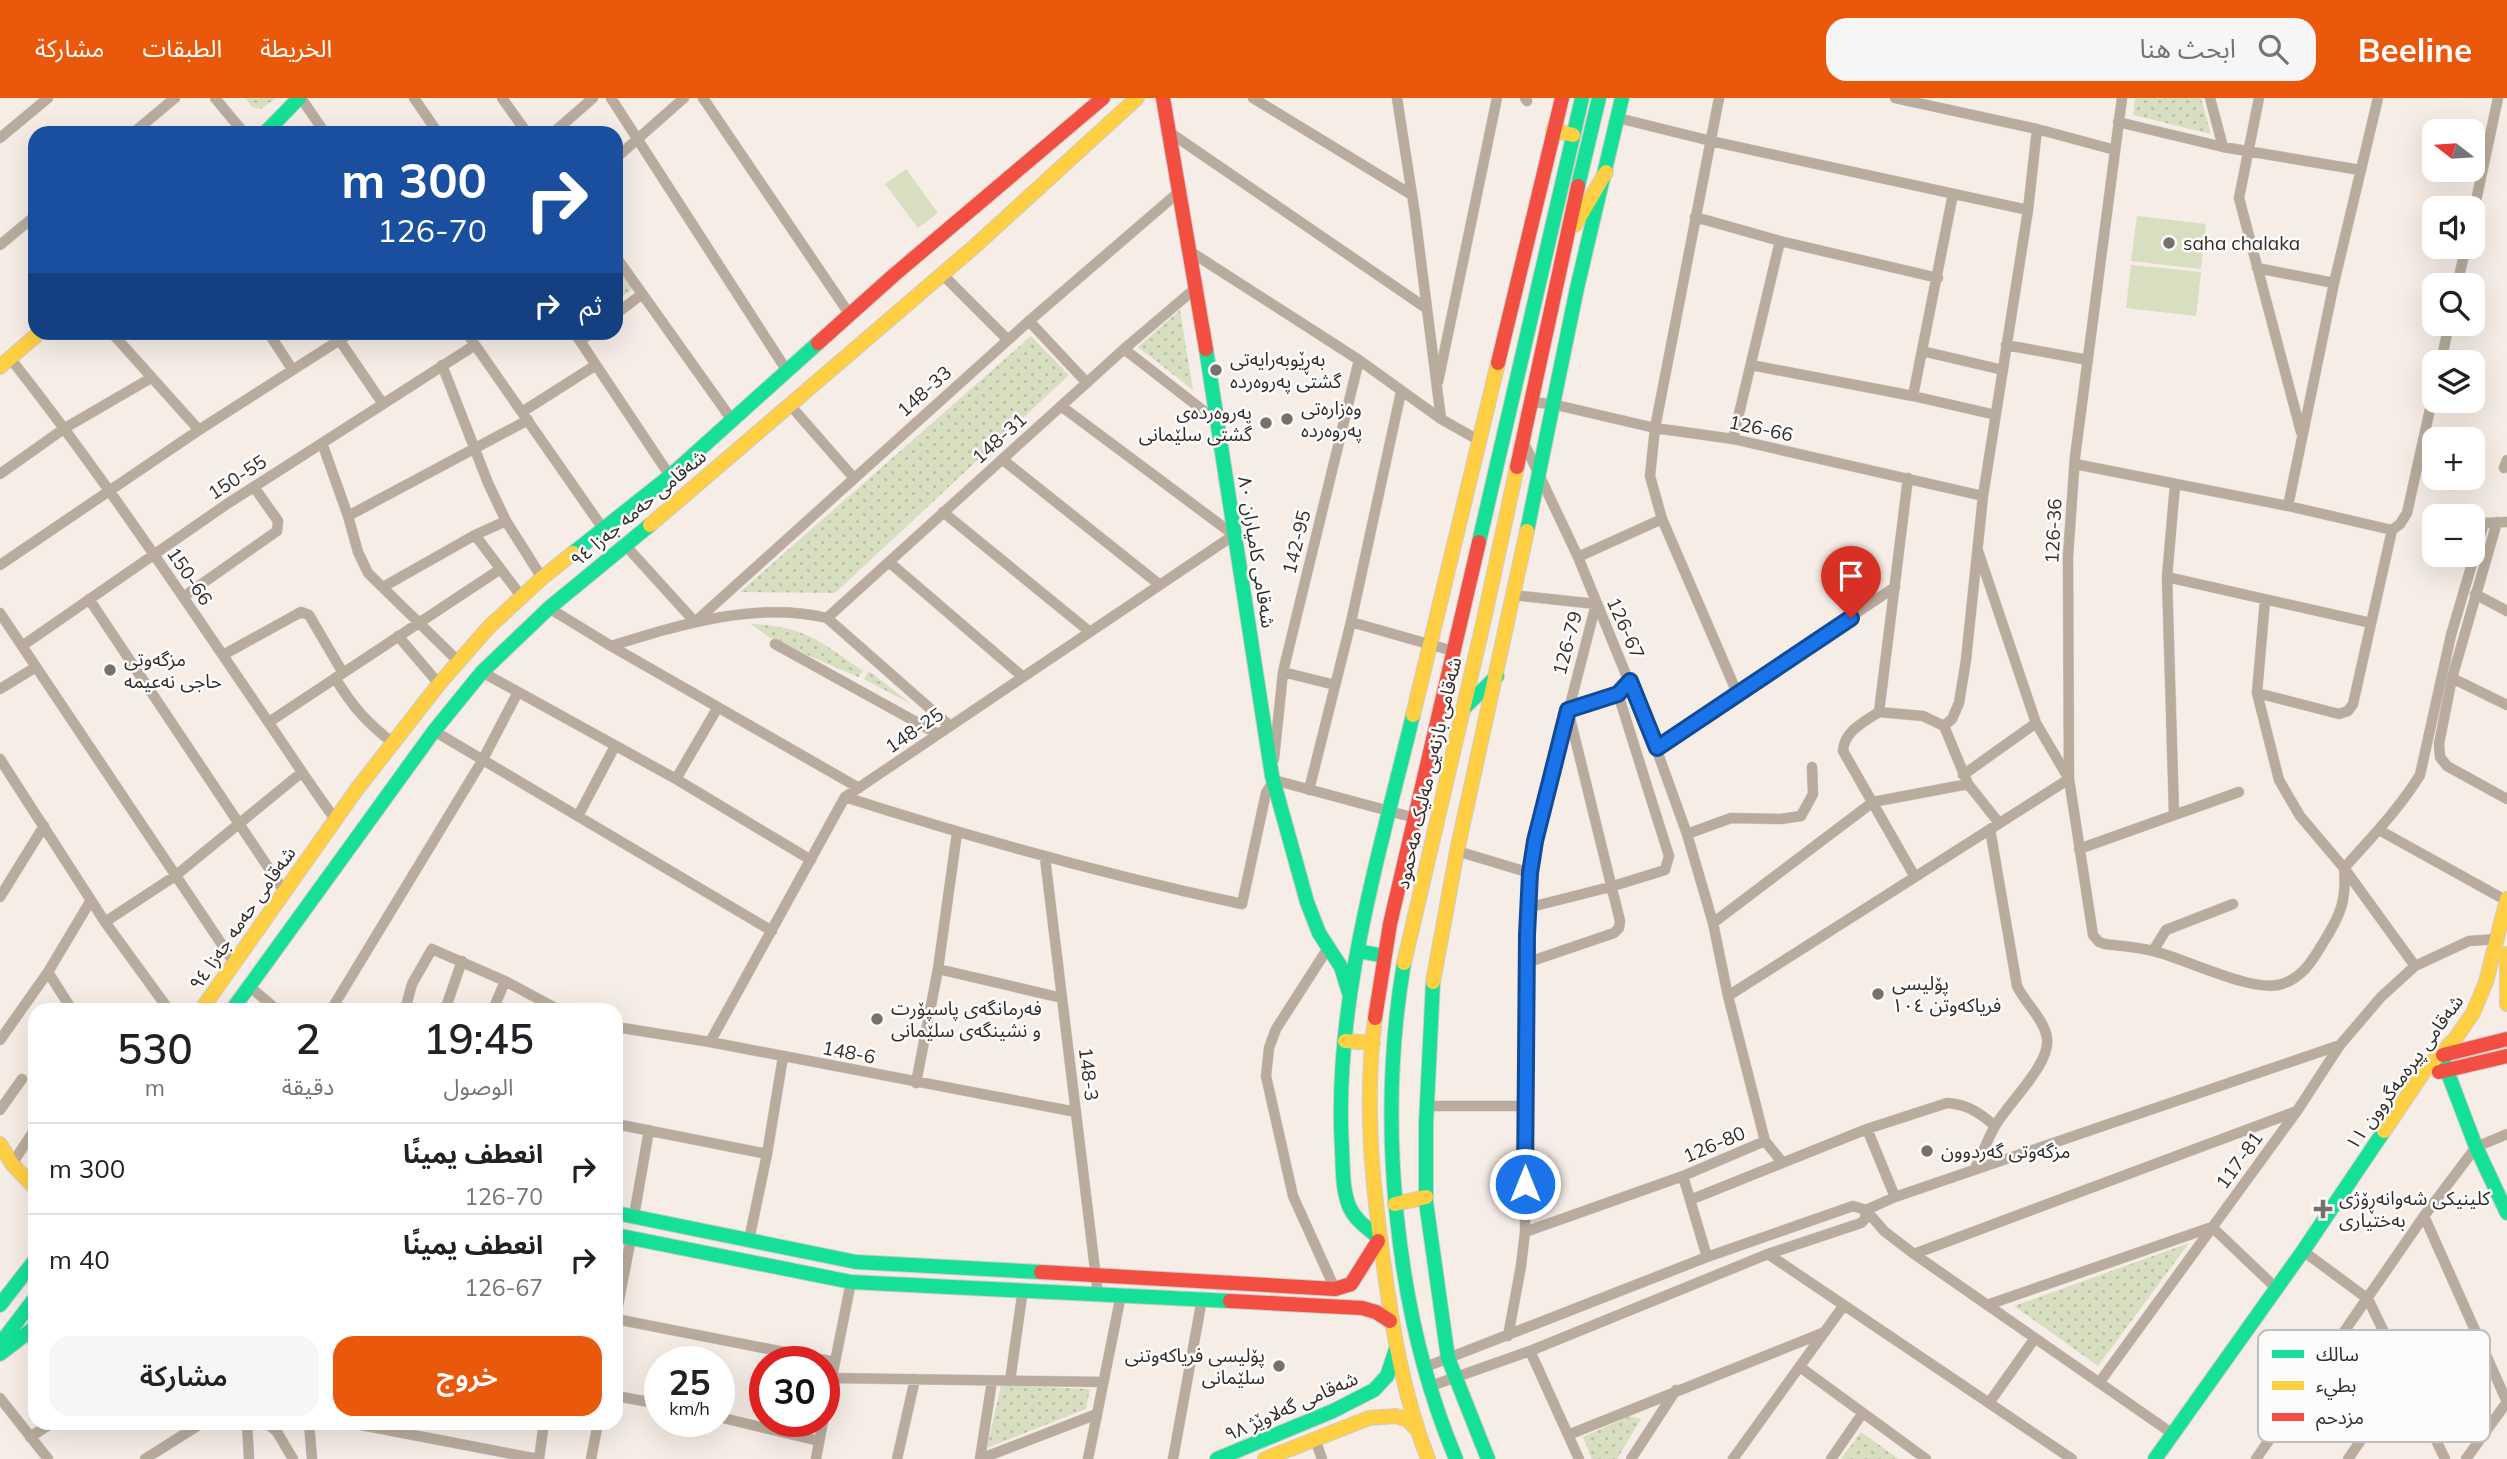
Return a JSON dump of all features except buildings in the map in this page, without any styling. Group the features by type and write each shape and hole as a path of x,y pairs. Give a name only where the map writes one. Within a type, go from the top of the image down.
{"main road":[{"path":"272,126 300,98"},
{"name":"شەقامی حەمە جەزا ٩٤","path":"206,1003 335,819 439,684 489,628 521,596 670,476 850,314 1103,98"},
{"name":"شەقامی حەمە جەزا ٩٤","path":"236,1003 434,731 506,647 942,274 1137,98"},
{"name":"شەقامی کامیاران ٨٠","path":"1163,98 1197,287 1273,778 1307,902 1345,977 1350,1000"},
{"path":"623,1214 856,1262 1335,1289 1351,1284 1378,1239 1362,1225 1350,1208 1344,1189 1339,1105 1358,951 1562,98"},
{"name":"شەقامی بازنەیی مەلیک مەحمود","path":"1424,1456 1390,1321 1378,1239 1369,1134 1373,1043 1380,977 1582,98"},
{"name":"شەقامی بازنەیی مەلیک مەحمود","path":"1456,1459 1423,1368 1398,1237 1390,1136 1390,1094 1400,981 1464,708 1564,243 1599,98"},
{"path":"1488,1459 1448,1358 1426,1197 1430,1012 1434,974 1457,851 1497,676 1577,288 1622,98"},
{"path":"1553,130 1573,135"},
{"path":"1564,243 1606,172"},
{"path":"5,363 31,340"},
{"path":"489,628 506,647"},
{"path":"1464,708 1497,676"},
{"name":"شەقامی پیرەمەگروون ١١","path":"2155,1459 2303,1251 2423,1073 2435,1058 2454,1042 2474,1012 2488,977 2507,901"},
{"path":"1358,951 1406,950"},
{"path":"2507,954 2507,999"},
{"path":"1380,977 1390,976 1400,981"},
{"path":"2507,1039 2441,1055 2476,1147 2507,1212"},
{"path":"1345,1041 1373,1043"},
{"path":"2423,1073 2446,1071 2507,1056"},
{"path":"0,1144 7,1164 28,1182"},
{"path":"1395,1204 1426,1197"},
{"path":"623,1236 851,1282 1362,1308 1376,1312 1390,1321"},
{"path":"0,1305 28,1269"},
{"path":"0,1343 28,1307"},
{"path":"0,1354 28,1332"},
{"name":"شەقامی گەلاوێژ ٩٨","path":"1217,1459 1333,1411 1374,1390 1387,1376 1396,1348"},
{"name":"شەقامی گەلاوێژ ٩٨","path":"1265,1459 1362,1420 1382,1416 1403,1418 1417,1430"}],"street":[{"path":"0,138 48,98"},
{"path":"141,126 175,98"},
{"path":"215,98 238,126"},
{"path":"300,98 320,126"},
{"path":"414,98 433,126"},
{"path":"502,98 522,126"},
{"path":"561,126 593,98"},
{"path":"611,98 787,371"},
{"path":"623,153 684,98"},
{"path":"704,98 850,314"},
{"path":"1253,98 1412,195"},
{"path":"1397,98 1441,419"},
{"path":"1437,390 1497,98"},
{"path":"1719,98 1655,428 1650,476 1662,519 1738,695"},
{"path":"1895,98 2115,150"},
{"name":"126-36","path":"2122,98 2075,464 2068,556 2069,779 2093,935 2099,942 2153,951"},
{"path":"2210,98 2223,147"},
{"path":"2259,98 2239,198 2302,436"},
{"path":"2288,506 2334,283 2378,98"},
{"path":"2477,196 2498,98"},
{"path":"1618,118 2028,210"},
{"path":"2119,122 2223,147 2360,170"},
{"path":"1944,726 1952,719 1959,703 1983,496 2028,210 2037,130"},
{"path":"1169,132 1426,308"},
{"name":"148-33","path":"695,621 853,477 1180,191"},
{"path":"1913,396 1953,194"},
{"path":"1695,217 1780,241 1938,278"},
{"path":"0,245 28,225"},
{"path":"1733,439 1780,241"},
{"path":"1191,252 1359,360 1441,419 1480,441"},
{"path":"623,267 732,420"},
{"path":"2257,268 2334,283"},
{"path":"942,274 1008,340"},
{"name":"148-31","path":"827,618 1124,349 1197,287"},
{"path":"623,309 642,294"},
{"path":"1029,321 1087,383"},
{"path":"118,340 199,430"},
{"path":"275,340 292,369"},
{"path":"472,340 604,530"},
{"path":"579,340 670,476"},
{"path":"0,565 199,430 340,341 383,404"},
{"name":"150-55","path":"22,646 254,486 475,345"},
{"path":"2006,345 2088,360"},
{"path":"1124,349 1218,422"},
{"path":"1922,351 2003,370"},
{"name":"142-95","path":"1045,858 1242,904 1266,793 1273,778 1283,672 1359,360"},
{"name":"150-66","path":"5,363 65,428 335,819"},
{"path":"442,365 474,450 506,521 542,578"},
{"path":"348,516 474,450 596,365"},
{"path":"1751,365 1996,415"},
{"path":"0,474 65,428 151,378"},
{"path":"1309,790 1350,622 1401,392"},
{"name":"126-66","path":"1531,402 1552,404 1655,428 1733,439 1983,496"},
{"path":"790,405 853,477"},
{"path":"1061,406 1234,536"},
{"path":"2258,693 2339,714 2348,711 2353,704 2392,530 2407,513 2429,413"},
{"name":"126-67","path":"1523,441 1578,557 1630,681 1687,834 1713,923 1728,996 1765,1141"},
{"path":"322,443 358,552 368,573 458,661"},
{"path":"1002,459 1160,585"},
{"path":"2075,464 2288,506 2392,530"},
{"path":"1879,712 1908,478"},
{"path":"2174,814 2167,576 2175,485"},
{"path":"183,597 277,531 278,521 254,486"},
{"path":"943,512 1090,632"},
{"path":"1578,557 1662,519"},
{"path":"383,587 475,535 506,521"},
{"path":"2233,904 2166,930 2153,951 2261,986 2280,985 2306,969 2342,911 2344,868 2379,830 2420,775 2451,635 2484,523 2502,522 2475,594 2452,678 2439,744 2440,757 2447,766 2507,799"},
{"path":"475,535 521,596"},
{"name":"148-25","path":"710,1042 845,797 1234,536"},
{"path":"626,545 695,621"},
{"path":"1728,996 2069,779 2036,723 1978,551"},
{"path":"889,562 1023,677"},
{"path":"269,722 499,570"},
{"path":"2167,576 2371,623"},
{"path":"1657,748 1895,587"},
{"path":"2475,594 2507,611"},
{"path":"1513,595 1596,604"},
{"path":"89,599 284,891"},
{"path":"2265,600 2258,693 2279,780 2300,816 2344,868 2415,966"},
{"name":"126-79","path":"1508,1336 1525,1232 1526,963 1530,873 1535,841 1596,604"},
{"path":"549,608 859,788"},
{"path":"223,654 302,612 309,615 354,709 393,743"},
{"path":"0,613 233,961"},
{"path":"611,646 695,621 757,613 827,618 950,726"},
{"path":"1350,622 1453,651"},
{"path":"398,636 439,684"},
{"path":"775,644 937,734"},
{"path":"0,689 36,667"},
{"path":"482,672 677,779 811,860"},
{"path":"1283,672 1335,685"},
{"path":"2452,678 2507,705"},
{"path":"1526,963 1614,933 1619,928 1620,921 1568,710 1618,694 1630,681"},
{"path":"335,1003 482,761 518,692"},
{"path":"1527,908 1665,870 1668,863 1669,856 1618,694"},
{"path":"677,779 718,707"},
{"path":"1915,877 1843,751 1843,740 1879,712 1923,716 1944,726 1966,779 1999,823"},
{"path":"1713,923 1873,802 1966,779 2036,723"},
{"path":"434,731 772,931"},
{"path":"578,816 615,746"},
{"path":"0,759 4,772 44,826 105,922 164,1003"},
{"path":"1687,834 1731,818 1781,819 1801,816 1813,794 1812,767"},
{"path":"105,922 175,876 301,773"},
{"path":"1273,778 1415,818"},
{"path":"2079,849 2239,792"},
{"path":"845,797 1045,858"},
{"path":"0,897 44,826"},
{"path":"1974,1170 1995,1126 2039,1064 2046,1050 2047,1039 2043,1026 2023,999 2015,979 1990,829"},
{"path":"2379,830 2507,901"},
{"path":"916,1083 938,969 957,833"},
{"path":"1457,851 1530,873"},
{"name":"148-3","path":"1045,858 1098,1294"},
{"path":"2,1035 48,972 91,900"},
{"name":"117-81","path":"2099,1383 2297,1111 2340,1045 2381,997 2415,966 2469,941 2497,939"},
{"path":"1328,948 1276,1029 1269,1048 1266,1076 1293,1196 1335,1289"},
{"path":"406,1003 412,984 432,949 505,981 546,1003"},
{"path":"447,1003 462,961"},
{"path":"938,969 1062,998"},
{"path":"48,972 68,1003"},
{"path":"496,1003 505,981"},
{"path":"248,985 269,1003"},
{"name":"148-6","path":"623,1028 710,1042 1076,1112"},
{"path":"1866,1210 1974,1170 2340,1045"},
{"path":"749,1240 783,1057"},
{"path":"0,1110 22,1079"},
{"path":"1690,1200 1867,1129 1947,1103 1972,1108 1995,1126"},
{"path":"1426,1106 1525,1106"},
{"path":"1914,1254 2297,1111"},
{"path":"623,1125 767,1154"},
{"path":"1867,1129 1895,1198"},
{"path":"634,1216 649,1130"},
{"path":"2346,1330 2424,1216 2476,1147 2507,1135"},
{"path":"7,1164 28,1137"},
{"name":"126-80","path":"1525,1232 1683,1176 1765,1141 1782,1162"},
{"path":"1683,1176 1707,1256"},
{"path":"1423,1368 1707,1256 1853,1206 1866,1210 1884,1231 1914,1254 2173,1434"},
{"path":"1428,1387 1530,1351 1768,1254 1861,1223 1866,1210"},
{"path":"2424,1216 2475,1330"},
{"path":"1987,1305 2212,1227 2276,1288"},
{"path":"2303,1251 2368,1299 2383,1330"},
{"path":"1768,1254 2072,1459"},
{"path":"838,1346 851,1282"},
{"path":"1010,1381 1023,1289"},
{"path":"1088,1459 1121,1295"},
{"path":"1173,1459 1202,1299"},
{"path":"1733,1459 1844,1305"},
{"path":"623,1319 755,1346"},
{"path":"1568,1435 1825,1332"},
{"path":"1989,1403 2035,1338"},
{"path":"1530,1351 1579,1459"},
{"path":"2490,1364 2507,1402 2490,1426"},
{"path":"1800,1367 1926,1459"},
{"path":"840,1378 1103,1382"},
{"path":"897,1459 915,1379"},
{"path":"992,1381 980,1459 1097,1415"},
{"path":"1631,1459 1676,1390"},
{"path":"623,1397 644,1401"},
{"path":"0,1398 48,1459"},
{"path":"1831,1459 1863,1414"},
{"path":"735,1421 819,1441"},
{"path":"30,1437 41,1430"},
{"path":"145,1459 191,1430"},
{"path":"247,1430 249,1459"},
{"path":"275,1430 293,1459"},
{"path":"310,1430 312,1459"},
{"path":"387,1430 538,1459 543,1430"},
{"path":"591,1459 597,1430"},
{"path":"816,1459 820,1437"},
{"path":"1315,1439 1322,1459"},
{"path":"2256,1459 2268,1442"},
{"path":"2348,1459 2360,1442"},
{"path":"2437,1442 2445,1459"},
{"path":"2466,1459 2478,1442"},
{"path":"2051,1459 2058,1449"}],"green space":[{"path":"245,98 276,98 261,109 252,107"},
{"path":"2135,98 2201,98 2211,134 2133,115"},
{"path":"906,169 938,213 918,228 885,184"},
{"name":"saha chalaka","path":"2137,216 2206,224 2201,269 2131,261"},
{"name":"saha chalaka","path":"2131,265 2201,272 2196,316 2126,308"},
{"path":"623,270 635,287 623,296"},
{"path":"1180,310 1193,390 1138,347"},
{"path":"1031,336 1069,375 835,593 740,592"},
{"path":"751,624 785,628 811,637 863,671 858,677 773,640"},
{"path":"869,671 911,704 864,679"},
{"path":"2189,1243 2098,1366 2014,1306"},
{"path":"1001,1385 1090,1389 1086,1409 987,1448"},
{"path":"1629,1416 1641,1419 1617,1459 1592,1459 1583,1437"},
{"path":"1861,1432 1899,1459 1841,1459"}],"traffic: fast":[{"path":"272,126 299,98"},
{"path":"1479,542 1582,98"},
{"path":"1578,186 1599,98"},
{"path":"1527,531 1577,288 1622,98"},
{"path":"573,553 670,476 818,343"},
{"path":"1206,349 1272,776 1307,902 1319,933 1341,967 1349,993"},
{"path":"237,1003 434,731 482,672 549,608 650,525"},
{"path":"1464,708 1497,676"},
{"path":"1378,1237 1355,1215 1345,1192 1341,1094 1345,1039 1361,930 1413,715"},
{"path":"1358,951 1384,956"},
{"path":"1404,963 1396,1023 1392,1086 1392,1150 1397,1215 1405,1279 1418,1342 1435,1402 1456,1459"},
{"path":"1433,982 1426,1124 1426,1202 1448,1358 1488,1459"},
{"path":"2441,1055 2476,1147 2507,1213"},
{"path":"2155,1459 2303,1251 2384,1131"},
{"path":"623,1214 856,1262 1041,1272"},
{"path":"623,1236 851,1282 1230,1301"},
{"path":"0,1305 28,1269"},
{"path":"0,1344 28,1307"},
{"path":"0,1354 28,1332"},
{"path":"1217,1459 1333,1411 1374,1390 1387,1376 1396,1349"}],"traffic: slow":[{"path":"650,525 975,246 1137,98"},
{"path":"1553,130 1573,135"},
{"path":"1575,225 1606,172"},
{"path":"0,367 31,340"},
{"path":"1413,715 1498,363"},
{"path":"1404,963 1517,467"},
{"path":"1433,982 1457,851 1527,531"},
{"path":"206,1003 357,789 439,684 489,627 573,553"},
{"path":"2384,1131 2427,1067 2455,1039 2473,1013 2486,982 2507,899"},
{"path":"2507,954 2507,1004"},
{"path":"1375,1018 1370,1112 1380,1236 1400,1364 1428,1459"},
{"path":"1345,1041 1373,1043"},
{"path":"0,1144 12,1164 28,1181"},
{"path":"1395,1204 1426,1197"},
{"path":"1265,1459 1369,1418 1396,1416 1408,1420 1417,1430"}],"traffic: jam":[{"path":"818,343 1103,98"},
{"path":"1163,98 1206,349"},
{"path":"1498,363 1562,98"},
{"path":"1517,467 1578,186"},
{"path":"1375,1018 1390,924 1479,542"},
{"path":"2443,1055 2507,1039"},
{"path":"2439,1072 2507,1056"},
{"path":"1041,1272 1335,1289 1351,1284 1378,1241"},
{"path":"1230,1301 1362,1308 1376,1312 1390,1321"}],"place":[{"name":"saha chalaka","path":"2169,243"},
{"name":"بەڕێوبەرایەتی گشتی پەروەردە","path":"1216,370"},
{"name":"وەزارەتی پەروەردە","path":"1287,419"},
{"name":"پەروەردەی گشتی سلێمانی","path":"1266,423"},
{"name":"مزگەوتی حاجی نەعیمە","path":"110,670"},
{"name":"پۆلیسی فریاکەوتن ١٠٤","path":"1878,994"},
{"name":"فەرمانگەی پاسپۆرت و نشینگەی سلێمانی","path":"877,1019"},
{"name":"مزگەوتی گەردوون","path":"1927,1151"},
{"name":"کلینیکی شەوانەڕۆژی بەختیاری","path":"2323,1209"},
{"name":"پۆلیسی فریاکەوتنی سلێمانی","path":"1279,1366"}],"route":[{"path":"1525,1184 1527,908 1530,873 1535,841 1568,710 1618,694 1630,681 1657,748 1851,618"}]}
